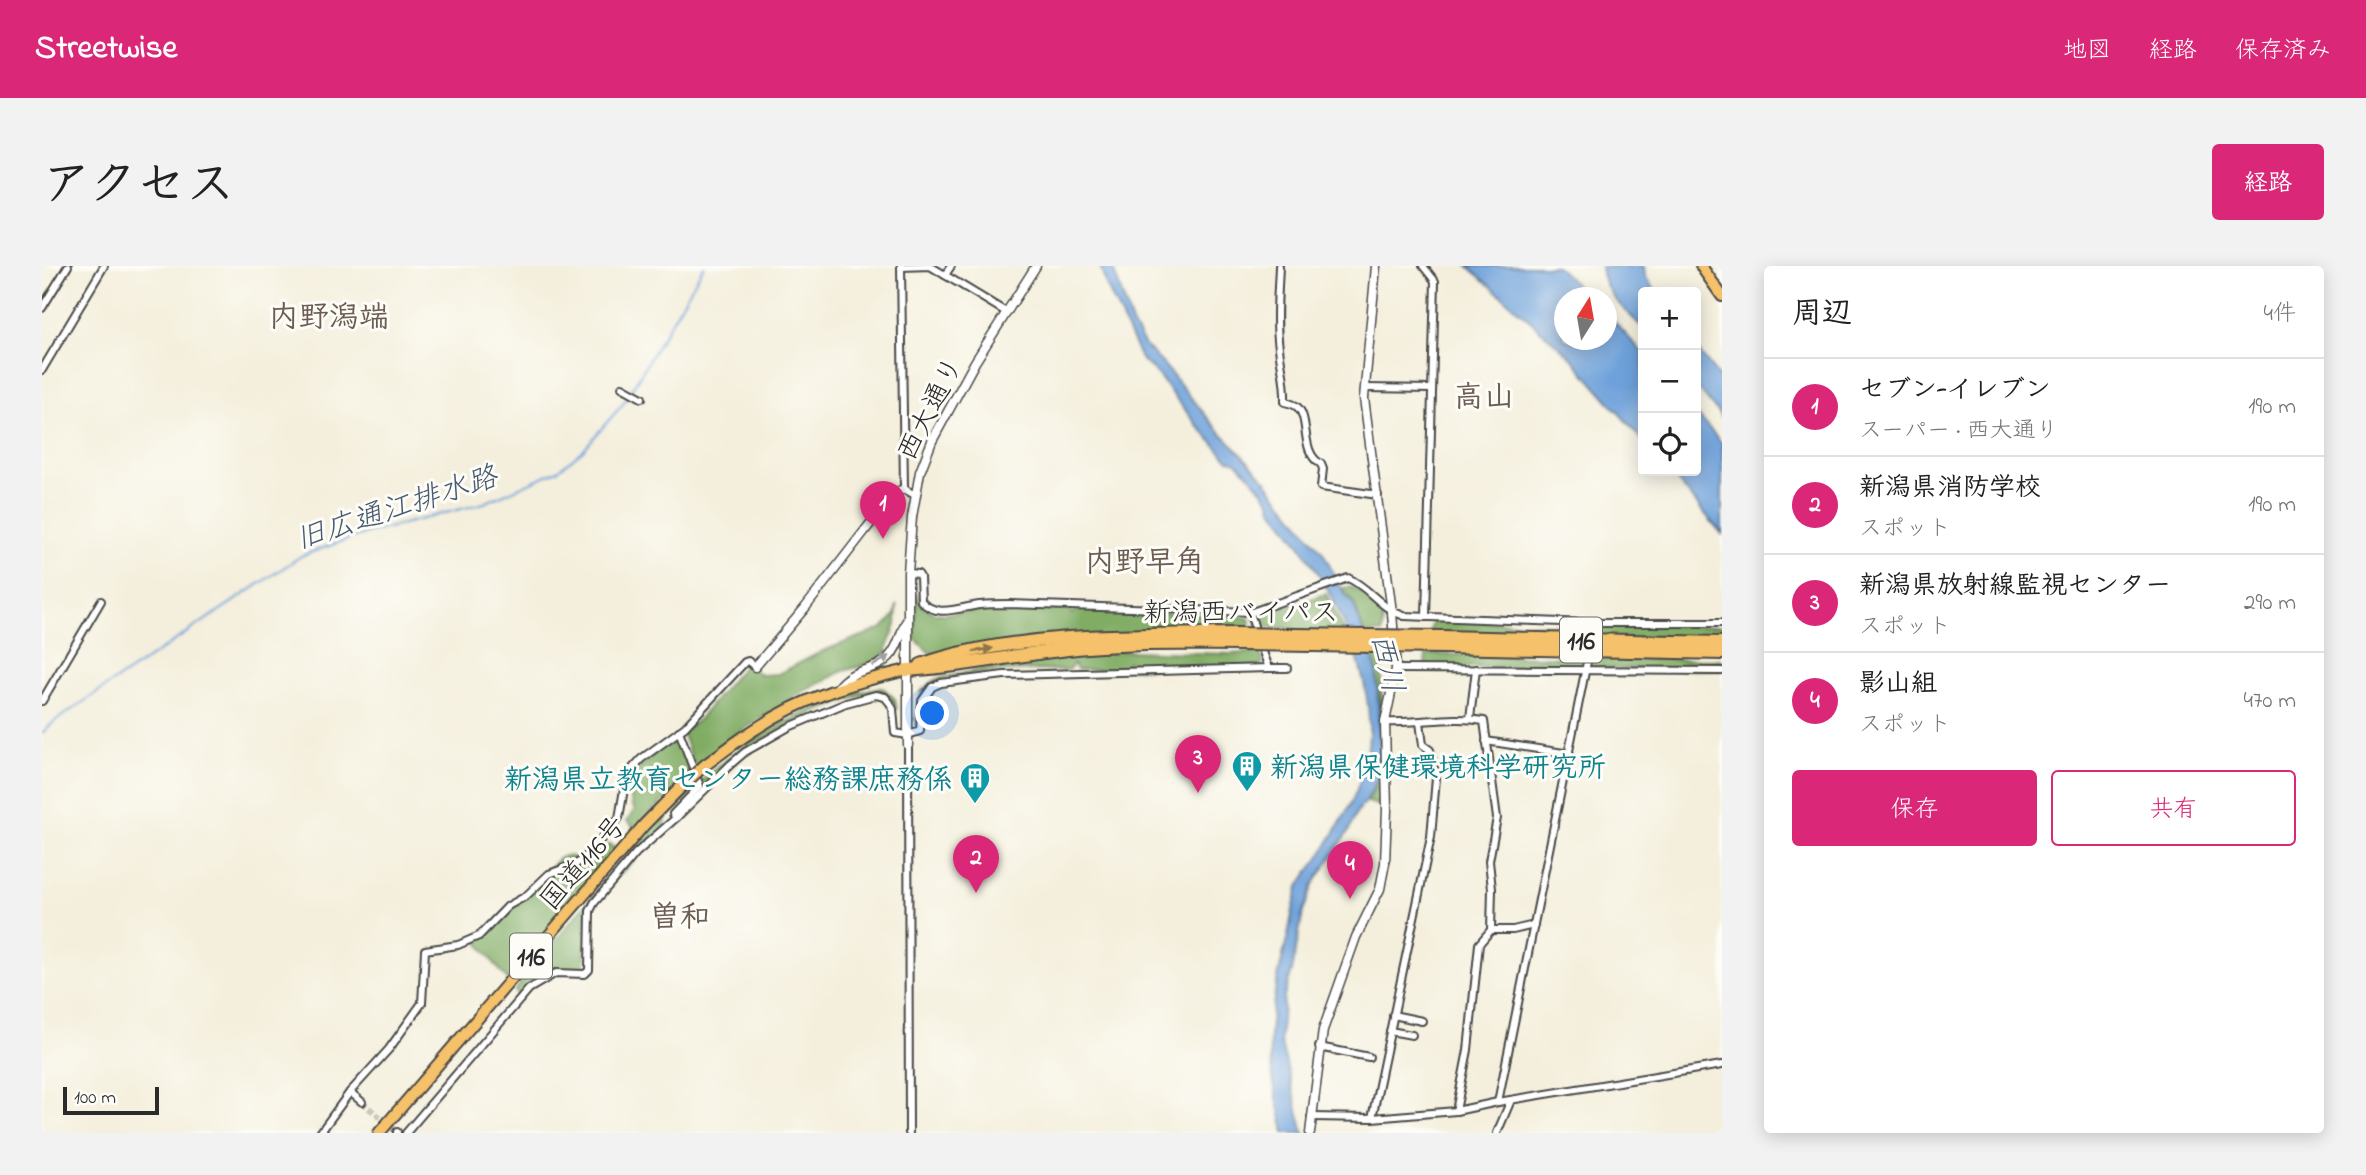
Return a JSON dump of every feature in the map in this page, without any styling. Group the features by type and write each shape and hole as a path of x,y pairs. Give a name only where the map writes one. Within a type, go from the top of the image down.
{"highway":[{"name":"新潟西バイパス","path":"907,670 959,665 1014,651 1238,639 1722,643"},
{"name":"新潟西バイパス","path":"1441,642 1722,653"}],"main road":[{"path":"1701,266 1722,296"},
{"name":"国道116号","path":"379,1133 627,845 705,765 757,728 803,703 854,682 907,670"}],"street":[{"path":"42,308 68,266"},
{"path":"42,370 104,266"},
{"path":"945,275 951,266"},
{"name":"西大通り","path":"908,745 908,573 915,495 920,472 932,441 975,362 1035,266"},
{"path":"1279,266 1277,322 1286,384 1285,402 1298,406 1302,413 1304,436 1315,461 1321,464 1323,469 1321,487 1378,495"},
{"path":"1310,1133 1323,1030 1356,937 1380,888 1385,863 1385,722 1396,669 1392,612 1365,409 1376,266"},
{"path":"1423,266 1435,281 1426,617"},
{"path":"904,489 901,267 930,267 1006,312"},
{"path":"622,387 642,398"},
{"path":"1365,388 1432,389"},
{"path":"904,489 915,495"},
{"path":"320,1133 422,1003 425,950 458,945 479,936 508,906 526,896 549,874 583,859 619,818 626,778 632,769 698,714 744,662 748,661 755,667 805,608 894,493 904,489"},
{"path":"908,573 918,574 920,577 921,601 931,609 939,611 1009,604 1250,612 1348,578 1361,584 1392,612 1404,616 1588,626 1722,623"},
{"path":"42,701 101,601"},
{"path":"1250,612 1269,668"},
{"path":"837,688 853,673 888,658 897,646 908,618"},
{"path":"1498,1101 1587,662"},
{"path":"406,1133 529,989 556,973 584,974 589,970 590,911 636,853 745,752 789,727 846,703 876,695 885,697 894,709 895,733 908,735 920,731 922,701 932,687 941,683 1004,675 1287,668"},
{"path":"1396,669 1722,671"},
{"path":"1470,718 1476,669"},
{"path":"1385,722 1470,718 1484,721 1497,818 1489,861 1492,889 1491,930 1479,944 1468,1049 1456,1111"},
{"path":"1372,1118 1432,838 1436,778 1430,750 1423,745 1420,722"},
{"path":"677,817 673,814 700,786 678,732"},
{"path":"1486,741 1570,754"},
{"path":"908,745 909,1133"},
{"path":"1491,930 1513,930 1534,925"},
{"path":"1393,1015 1422,1021"},
{"path":"1390,1031 1412,1035"},
{"path":"1319,1047 1369,1057"},
{"path":"1311,1116 1372,1118 1456,1111 1498,1101 1722,1065"},
{"path":"350,1093 362,1102"},
{"path":"1497,1133 1511,1100"}],"green space":[{"path":"1350,587 1366,594 1383,616 1382,633 1364,633 1354,603 1342,588"},
{"path":"916,592 920,604 933,613 1002,608 1068,609 1072,614 1077,608 1121,611 1126,616 1132,612 1235,615 1249,618 1251,626 1227,630 962,648 931,654 915,639"},
{"path":"1326,594 1345,633 1257,626 1256,617"},
{"path":"897,604 896,625 887,647 888,652 875,662 843,671 806,690 735,735 696,769 682,733 700,718 744,665 761,675 778,674 823,651 883,628 895,615"},
{"path":"1433,621 1574,625 1583,630 1584,636 1429,634"},
{"path":"1596,625 1722,626 1722,640 1590,637"},
{"path":"1127,651 1231,654 1260,652 1263,662 1261,666 1130,669 1127,662 1124,669 1077,670 1073,664 1069,670 995,672 953,677 937,681 924,691 920,702 919,730 916,730 916,713 922,690 936,679 1024,660"},
{"path":"1370,653 1380,653 1381,661 1385,807 1368,802 1379,777 1382,750 1379,697"},
{"path":"1426,654 1582,658 1582,663 1579,668 1425,667"},
{"path":"1590,658 1722,660 1722,670 1594,668"},
{"path":"884,689 895,699 897,710 888,697 872,692 818,711 765,738 704,787 701,781 760,736 807,711 855,693"},
{"path":"676,738 691,773 636,829 627,821 635,809 632,806 628,780 656,752"},
{"path":"697,784 697,789 666,818 665,826 589,908 586,917 585,968 547,975 520,998 515,991 531,969 648,831"},
{"path":"609,844 617,850 508,981 477,941 486,935 558,859 565,856 590,859 584,869 594,862"}],"water":[{"path":"1100,266 1112,266 1133,326 1146,347 1261,475 1323,553 1345,595 1353,603 1376,669 1381,753 1378,777 1348,832 1313,885 1303,912 1292,971 1284,997 1280,1040 1304,1133 1285,1133 1271,1065 1272,1011 1299,887 1341,822 1360,781 1368,746 1368,710 1362,673 1334,601 1314,568 1272,509 1260,487 1238,463 1227,458 1156,373 1141,359 1106,285"},
{"path":"1468,266 1556,266 1578,287 1554,287 1554,342"},
{"path":"1644,266 1645,276 1653,287 1638,287 1638,323 1617,302 1617,287 1607,287 1601,267"},
{"path":"1617,325 1638,348 1638,435 1563,350 1617,350"},
{"path":"1701,354 1722,381 1722,418 1701,392"},
{"path":"1701,419 1722,443 1722,534 1673,476 1701,476"}],"waterway":[{"name":"旧広通江排水路","path":"42,733 55,721 301,556 357,536 484,503 558,470 583,450 623,404 704,266"}],"tunnel":[{"path":"1587,662 1588,629"},
{"path":"362,1102 397,1132"}],"place":[{"name":"セブン-イレブン","path":"883,539"},
{"name":"新潟県放射線監視センター","path":"1198,793"},
{"name":"新潟県保健環境科学研究所","path":"1247,793"},
{"name":"新潟県立教育センター総務課庶務係","path":"975,805"},
{"name":"新潟県消防学校","path":"976,893"},
{"name":"影山組","path":"1350,899"}],"district":[{"name":"内野潟端","path":"329,316"},
{"name":"高山","path":"1484,396"},
{"name":"内野早角","path":"1145,561"},
{"name":"曽和","path":"680,916"}],"water label":[{"name":"西川","path":"1388,663"}]}
